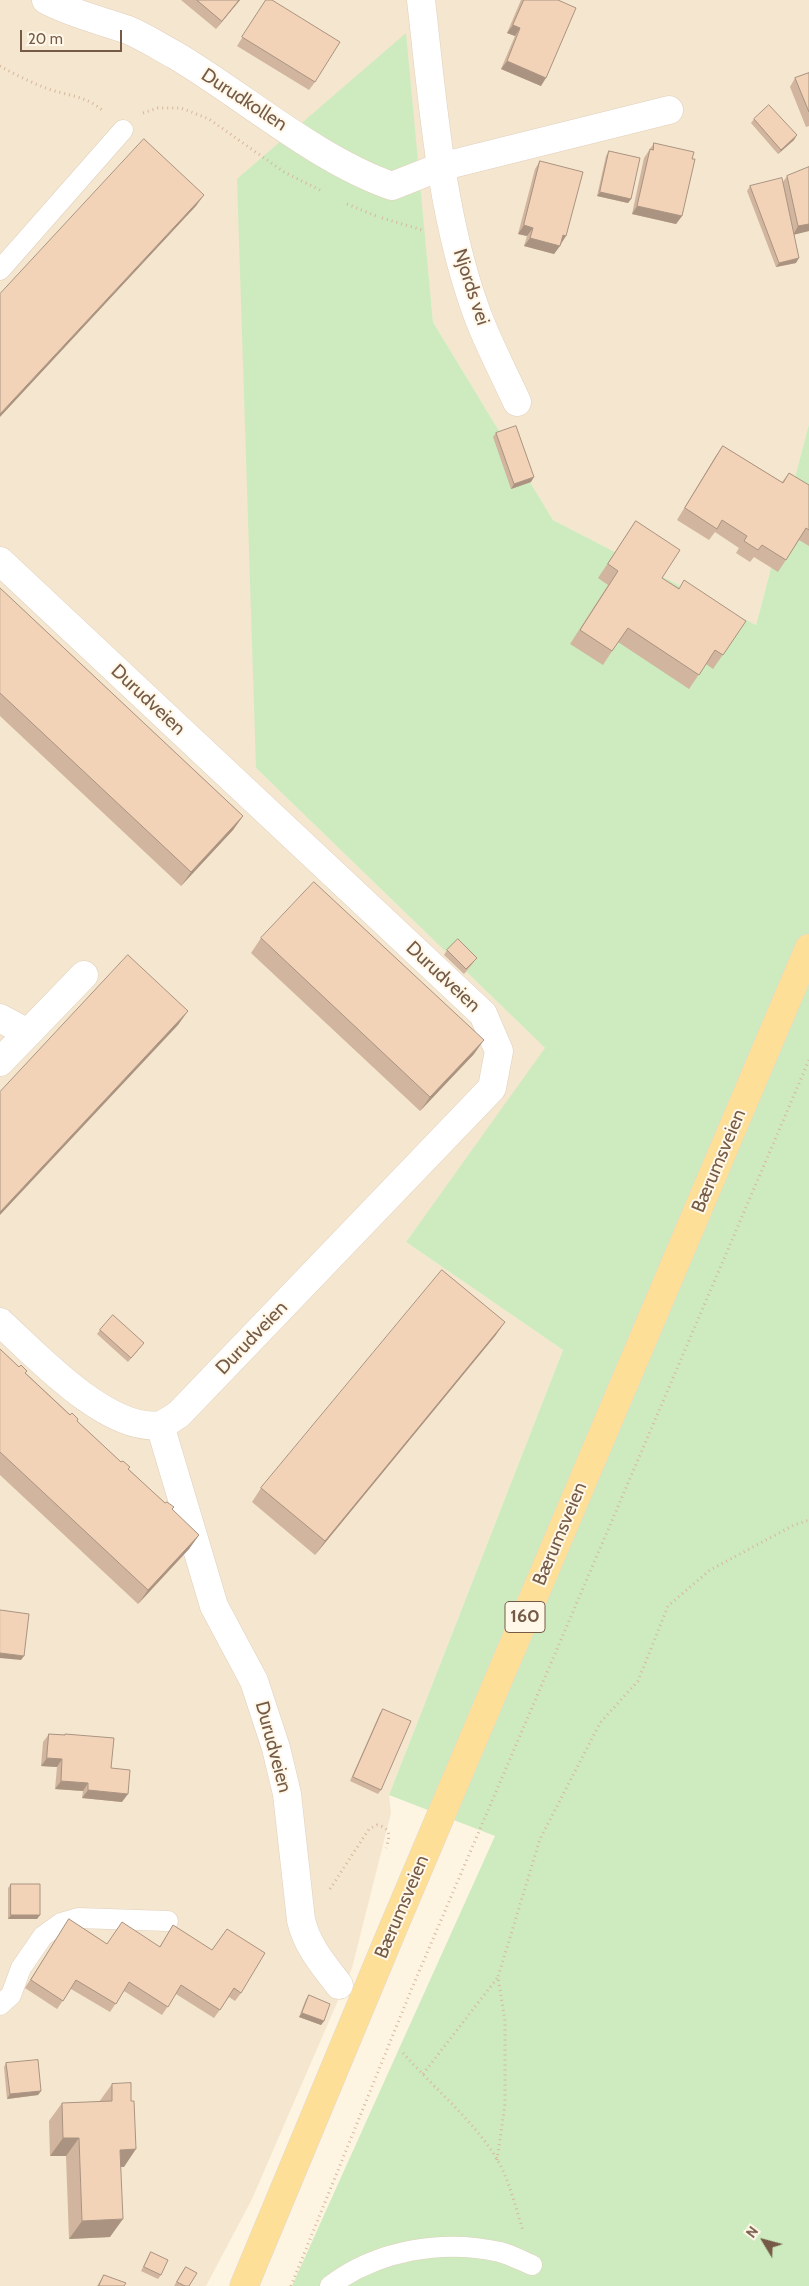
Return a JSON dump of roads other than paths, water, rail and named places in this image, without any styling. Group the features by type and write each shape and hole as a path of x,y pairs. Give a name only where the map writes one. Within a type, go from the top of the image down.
{"main road":[{"name":"Bærumsveien","path":"244,2286 394,1926 809,948"}],"street":[{"name":"Durudkollen","path":"46,0 62,8 130,31 174,55 320,150 379,182 392,186 409,181 440,167"},
{"name":"Njords vei","path":"421,0 440,167 456,240 475,308 516,402"},
{"path":"440,167 669,110"},
{"name":"Durudveien","path":"0,561 483,1014 499,1051 492,1088 179,1414 160,1425 214,1606 254,1681 276,1748 287,1794 301,1920 305,1936 314,1952 339,1985"},
{"path":"0,1062 84,975"},
{"path":"0,1018 28,1034"},
{"path":"0,1322 70,1387 103,1408 134,1423 160,1425"}],"lane":[{"path":"0,270 122,130"},
{"path":"0,2005 12,1995 21,1968 43,1936 61,1923 78,1918 168,1921"},
{"path":"330,2286 349,2272 376,2259 404,2252 470,2247 503,2253 532,2266"}]}
